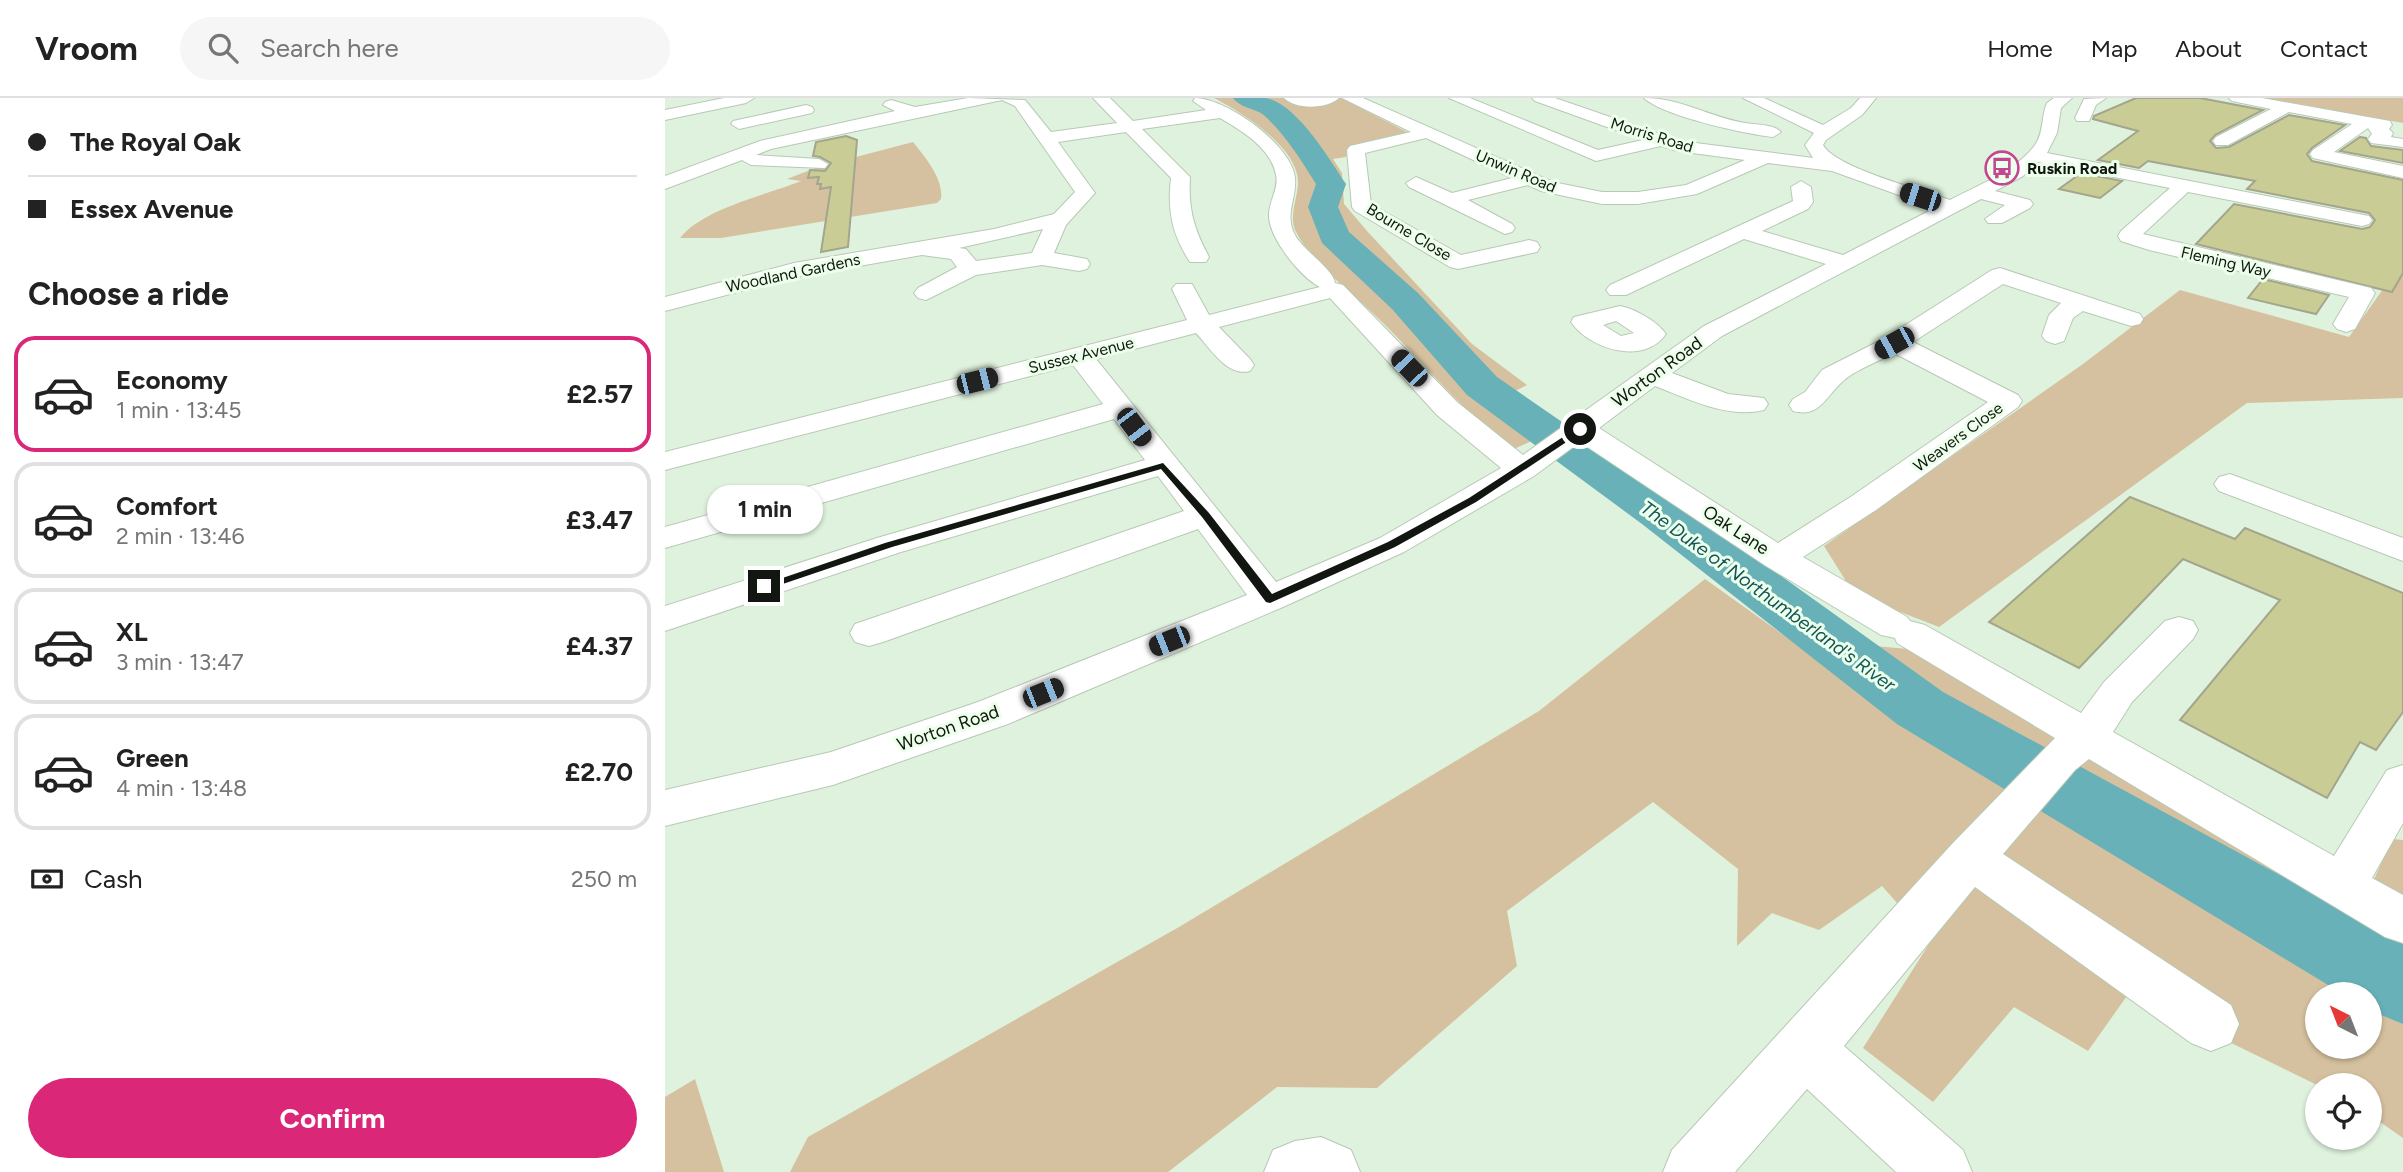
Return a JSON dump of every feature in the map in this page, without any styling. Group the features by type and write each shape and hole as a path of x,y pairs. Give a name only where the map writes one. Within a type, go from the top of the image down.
{"street":[{"path":"665,115 746,98"},
{"path":"665,183 724,159 799,136 995,98"},
{"path":"1008,98 1020,103 1085,193 1047,237 1042,258"},
{"path":"1101,98 1181,177 1177,208 1179,223 1198,257"},
{"path":"1196,98 1269,145 1284,168 1286,187 1279,211 1280,224 1289,242 1460,421 1498,455 1532,462"},
{"path":"1292,98 1301,102 1331,98"},
{"name":"Unwin Road","path":"1350,98 1530,179 1572,194 1602,198 1667,195 1690,190 1769,156"},
{"path":"1457,98 1596,156 1661,141"},
{"name":"Morris Road","path":"1540,98 1661,141 1696,150 1769,156"},
{"path":"1652,98 1737,129 1821,134"},
{"path":"1751,98 1821,134"},
{"path":"1835,166 1819,154 1814,145 1821,134 1863,109 1868,98"},
{"name":"Worton Road","path":"665,808 833,768 993,713 1270,600 1392,545 1493,489 1713,331 2017,172 2035,183 2049,133 2053,106 2064,98"},
{"path":"2083,118 2089,102 2098,98"},
{"path":"2238,98 2384,125 2375,130 2385,133 2377,139 2401,144"},
{"path":"881,102 915,112"},
{"path":"739,124 826,106"},
{"path":"2221,141 2287,107"},
{"path":"1047,138 1222,113"},
{"path":"2366,122 2319,154 2403,170"},
{"name":"Bourne Close","path":"1427,133 1356,150 1359,198 1362,207 1458,262"},
{"path":"2327,148 2401,144"},
{"path":"1769,156 1835,166 1951,207"},
{"path":"724,159 819,164"},
{"path":"1980,193 2035,183 2145,171 2183,186 2251,191 2299,214 2362,221"},
{"path":"1450,199 1530,179"},
{"path":"1416,183 1506,228"},
{"path":"1995,219 2035,183"},
{"name":"Fleming Way","path":"2183,186 2129,236 2205,258 2363,293 2346,324"},
{"path":"1618,289 1801,205 1801,187"},
{"name":"Woodland Gardens","path":"665,304 794,270 995,235 1061,218"},
{"path":"1743,232 1845,263"},
{"name":"Bourne Close","path":"1432,268 1529,247"},
{"name":"Woodland Gardens","path":"922,248 958,254 970,269"},
{"path":"926,293 970,269 1042,258 1079,264"},
{"path":"2188,276 2205,258"},
{"path":"1803,405 1815,398 1832,376 1894,343 2010,267 2105,310 2061,315 2055,336"},
{"name":"Sussex Avenue","path":"665,461 1202,325 1330,286"},
{"path":"1184,289 1202,325 1241,365"},
{"name":"Weavers Close","path":"1778,558 1864,503 2019,394 1894,343"},
{"path":"1632,345 1662,367 1724,402 1754,404"},
{"path":"1080,356 1270,600"},
{"path":"665,538 1120,408"},
{"name":"Oak Lane","path":"1575,432 1778,558 1903,630 2077,744 2403,921"},
{"path":"665,619 889,545 1163,466"},
{"path":"2230,484 2403,550"},
{"path":"869,633 1205,515"},
{"path":"1694,1172 1805,1049 1970,857 2077,744 2118,692 2179,630"},
{"path":"2342,886 2403,782"},
{"path":"1970,857 2211,1024"},
{"path":"1805,1049 1941,1172"},
{"path":"1295,1172 1321,1168 1329,1172"}],"shaded area":[{"path":"1214,98 1238,98 1256,105 1270,115 1303,153 1317,176 1316,204 1323,235 1380,287 1468,380 1536,439 1514,449 1495,435 1311,254 1293,224 1298,182 1289,156 1266,132"},
{"path":"1252,98 1341,98 1409,133 1349,150 1346,157 1333,159 1342,173 1344,204 1472,344 1527,385 1511,393 1487,376 1344,232 1332,208 1332,197 1338,182 1326,164 1285,114"},
{"path":"2265,98 2403,98 2403,123"},
{"path":"913,142 937,176 941,199 937,203 721,238 680,238 704,218 720,210 801,181 787,179 818,167"},
{"path":"2403,261 2403,398 2247,403 1939,627 1854,594 1824,546 2083,364 2180,290 2349,337"},
{"path":"1705,579 1831,669 1863,645 1909,649 2403,945 2403,1138 2382,1123 2382,1073 2305,1073 2305,1079 2129,993 2088,1051 2014,1007 1933,1102 1863,1048 1931,941 1882,886 1819,930 1772,913 1737,946 1738,869 1653,802 1507,911 1517,966 1377,1088 1277,1087 1168,1172 790,1172 808,1137 1179,927 1539,711"},
{"path":"2392,839 2403,840 2403,901 2372,884"},
{"path":"695,1079 724,1172 665,1172 665,1097"}],"building":[{"path":"2136,98 2200,98 2263,110 2215,135 2210,141 2216,148 2229,147 2289,115 2345,125 2307,154 2312,161 2403,180 2403,273 2392,292 2196,244 2234,204 2362,229 2370,227 2375,220 2369,213 2247,189 2255,181 2148,161 2139,168 2098,160 2138,131 2093,119 2094,116"},
{"path":"846,136 857,140 848,247 821,252 831,187 820,189 821,184 817,184 819,177 808,178 810,170 825,171 831,163 813,156 816,142"},
{"path":"2360,137 2366,138 2371,146 2403,150 2403,163 2340,151"},
{"path":"2081,173 2122,181 2100,198 2059,189"},
{"path":"2263,279 2329,295 2316,314 2248,298"},
{"path":"2130,497 2235,539 2245,528 2403,593 2403,712 2376,750 2360,742 2327,798 2180,720 2280,600 2183,559 2079,668 1989,622"}],"waterway":[{"name":"The Duke of Northumberland's River","path":"1245,98 1272,109 1297,134 1331,184 1323,207 1334,236 1405,301 1482,386 1660,513 1920,708 2403,985"}],"place":[{"name":"Ruskin Road","path":"2002,168"}],"route":[{"path":"764,586 889,545 1163,466 1205,515 1270,600 1392,545 1493,489 1580,429"}]}
